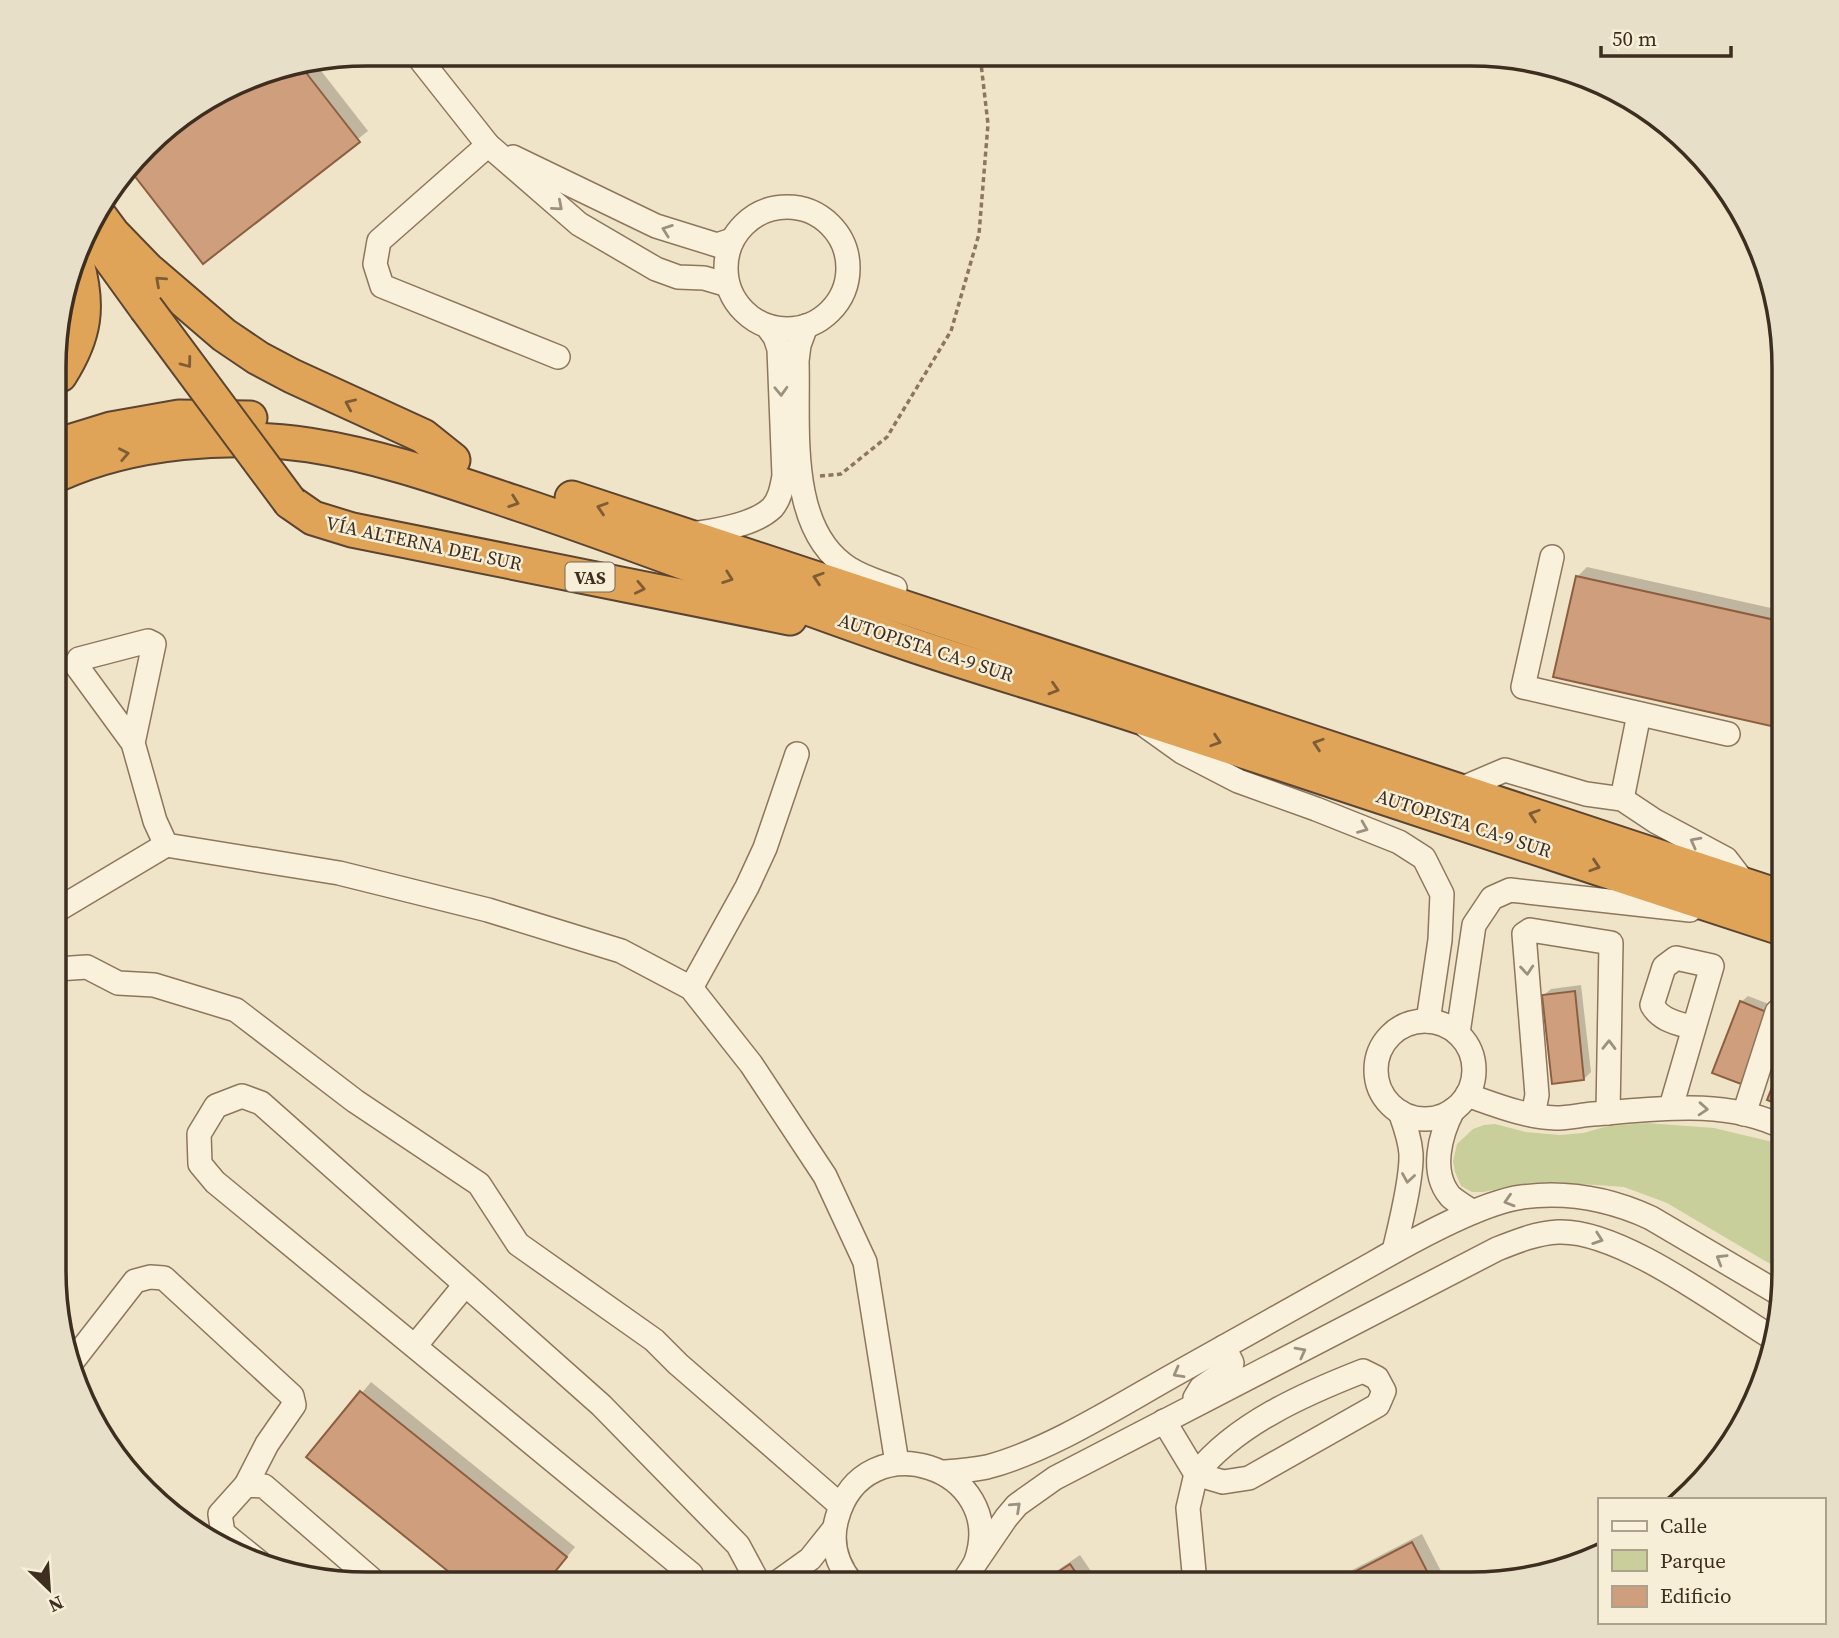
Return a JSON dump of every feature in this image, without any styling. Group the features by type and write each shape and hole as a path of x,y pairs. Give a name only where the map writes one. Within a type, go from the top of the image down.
{"highway":[{"path":"104,222 147,270 223,335 292,376 423,436 453,460"},
{"name":"VÍA ALTERNA DEL SUR","path":"95,239 290,502 313,518 352,530 895,639"},
{"path":"66,364 78,342 83,324 85,304 80,279"},
{"name":"AUTOPISTA CA-9 SUR","path":"66,443 111,429 179,417 272,418 332,427 403,444 1458,790 1745,901 1772,915"},
{"name":"AUTOPISTA CA-9 SUR","path":"66,472 111,456 207,440 279,441 342,451 434,476 625,540 895,639 1745,901"}],"street":[{"path":"425,66 488,145 579,224 621,251 656,268 678,276 704,278 728,285"},
{"path":"488,145 656,226 717,245 732,240"},
{"path":"488,145 379,241 375,264 382,286 558,357"},
{"path":"780,207 800,208 819,215 834,228 844,245 849,264 846,284 838,302 824,317 806,326 787,329 767,326 750,317 736,303 728,285 726,262 732,240 744,224 761,212 780,207"},
{"path":"687,535 744,523 772,507 780,493 784,476 779,349 767,326"},
{"path":"806,326 799,345 797,362 800,478 813,523 835,558 867,578 1101,658 1115,677"},
{"path":"1552,557 1523,687 1728,734"},
{"path":"1128,712 1182,752 1237,781 1399,842 1424,858 1442,894 1440,940 1428,1021"},
{"path":"1622,799 1639,714"},
{"path":"133,743 155,821 166,845"},
{"path":"691,988 747,887 765,848 797,754"},
{"path":"1458,790 1505,770 1586,794 1622,799 1655,821 1726,859 1745,901 1510,890 1492,898 1474,925 1458,1033"},
{"path":"66,905 166,845 339,873 488,910 621,951 691,988 751,1064 824,1176 865,1262 897,1463"},
{"path":"1533,1115 1537,1095 1524,934 1530,930 1611,943 1608,1113"},
{"path":"66,968 87,967 118,983 154,985 236,1010 355,1101 480,1184 518,1244 654,1340 840,1505"},
{"path":"1473,1212 1451,1197 1442,1183 1439,1156 1443,1131 1460,1103 1473,1080 1474,1063 1469,1046 1458,1033 1444,1024 1428,1021 1410,1023 1393,1032 1381,1047 1376,1065 1377,1083 1386,1100 1400,1112 1413,1118 1440,1116 1460,1103 1559,1118 1671,1107 1704,1108 1744,1114 1772,1124"},
{"path":"1744,1114 1772,1027"},
{"path":"1671,1107 1694,1028"},
{"path":"689,1572 215,1182 200,1164 199,1134 216,1106 242,1096 261,1103 601,1405 738,1545 753,1572"},
{"path":"1394,1251 1402,1222 1411,1157 1408,1135 1400,1112"},
{"path":"945,1472 986,1467 1024,1454 1100,1416 1394,1251 1473,1212 1520,1197 1562,1195 1605,1200 1651,1218 1772,1289"},
{"path":"969,1572 1017,1505 1055,1478 1497,1249 1538,1235 1581,1233 1643,1257 1766,1335"},
{"path":"79,1354 135,1281 149,1277 164,1278 292,1396 294,1405 267,1444 246,1485 220,1514 220,1533"},
{"path":"1682,1282 1716,1286 1769,1319"},
{"path":"415,1346 465,1285"},
{"path":"1259,1374 1247,1349 1305,1301"},
{"path":"1190,1407 1201,1388 1231,1367 1232,1363 1224,1347"},
{"path":"1164,1421 1196,1474 1223,1482 1249,1478 1372,1409 1378,1405 1384,1391 1377,1378 1363,1371 1327,1385 1240,1432 1209,1457 1196,1474 1188,1508 1194,1572"},
{"path":"844,1572 835,1552 834,1529 840,1505 854,1485 874,1471 897,1463 922,1464 945,1472 964,1489 977,1511 981,1536 976,1562"},
{"path":"246,1485 264,1486 363,1572"},
{"path":"792,1572 810,1559 834,1529"}],"path":[{"path":"800,478 841,474 887,436 951,331 979,234 988,124 981,66"}],"green space":[{"path":"1647,1123 1714,1128 1772,1142 1772,1265 1667,1203 1624,1187 1552,1182 1472,1192 1461,1186 1455,1172 1453,1161 1457,1144 1473,1129 1484,1125 1495,1124 1526,1132 1560,1135 1583,1133 1608,1126"}],"building":[{"path":"306,73 360,142 203,264 135,176 169,141 200,117 252,89"},
{"path":"1576,576 1772,619 1772,726 1553,677"},
{"path":"1575,991 1584,1080 1552,1084 1542,995"},
{"path":"1740,1001 1769,1013 1741,1084 1712,1073"},
{"path":"1772,1088 1772,1102 1767,1100"},
{"path":"360,1391 567,1557 555,1572 449,1572 306,1457"},
{"path":"1412,1542 1427,1572 1354,1572"},
{"path":"1070,1564 1075,1572 1058,1572"}]}
